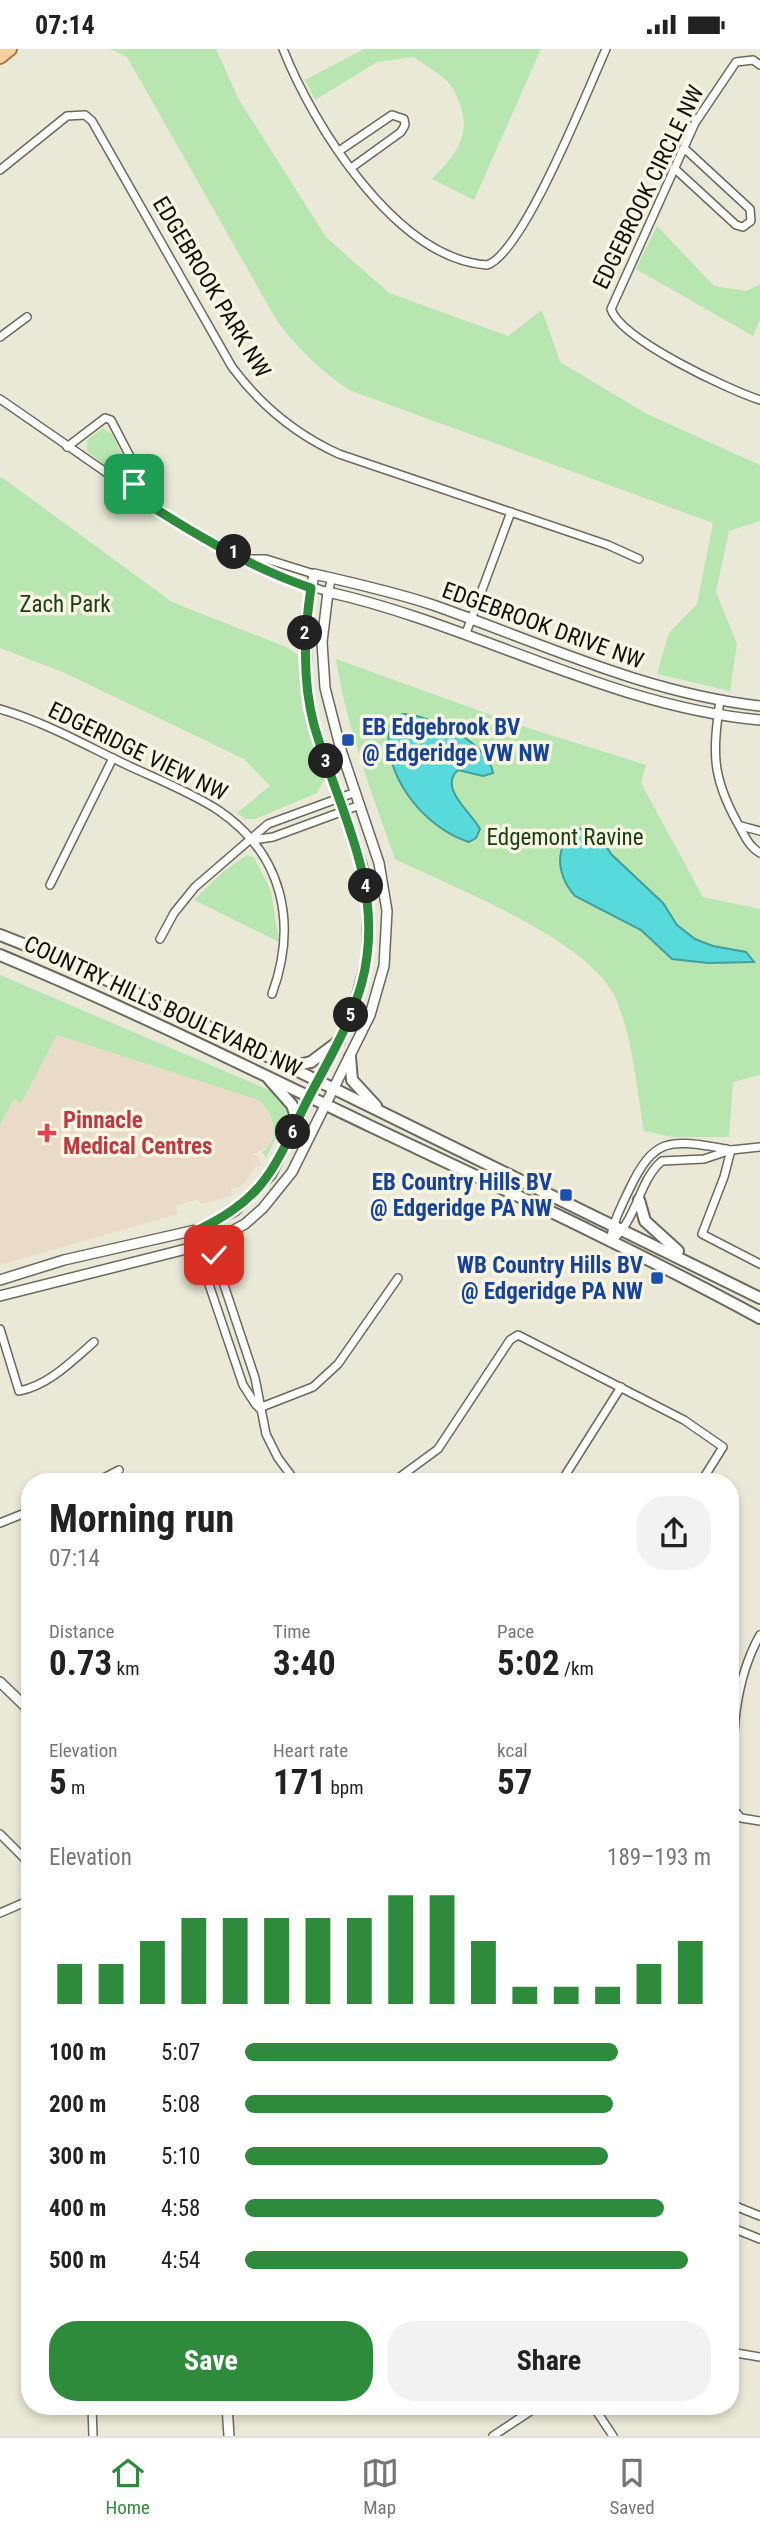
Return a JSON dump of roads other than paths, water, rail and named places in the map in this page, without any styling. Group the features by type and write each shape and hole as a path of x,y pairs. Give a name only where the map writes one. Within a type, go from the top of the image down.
{"main road":[{"path":"0,57 10,49"},
{"name":"COUNTRY HILLS BOULEVARD NW","path":"0,935 134,991 691,1261 760,1298"},
{"name":"COUNTRY HILLS BOULEVARD NW","path":"0,955 111,1002 265,1075 610,1242 760,1318"},
{"path":"288,1067 311,1062 339,1041"},
{"path":"350,1057 352,1080 383,1113"},
{"path":"265,1075 292,1105 298,1120"},
{"path":"639,1200 645,1221 691,1261"}],"street":[{"path":"283,49 303,95 351,168 386,210 421,240 479,264 494,262 507,250 527,220 606,49"},
{"name":"EDGEBROOK CIRCLE NW","path":"760,65 743,59 730,66 684,148 612,303 613,316 617,322 675,360 760,400"},
{"name":"EDGEBROOK PARK NW","path":"0,170 67,116 85,115 92,121 232,367 266,407 293,429 339,454 511,512"},
{"path":"339,151 392,115 404,119 403,130 351,168"},
{"path":"674,169 736,225 746,226 751,221 750,209 684,148"},
{"path":"0,337 27,317"},
{"path":"0,399 128,491 185,527 248,559 262,571 319,590"},
{"path":"67,447 97,421 111,420 137,470 138,477 128,491"},
{"path":"466,633 511,512 608,545 639,559"},
{"path":"0,1296 210,1243 245,1224 283,1185 327,1105 376,997 387,935 383,878 325,688 319,590 314,574 266,559 248,559"},
{"name":"EDGEBROOK DRIVE NW","path":"314,574 399,594 633,678 720,700 760,706"},
{"path":"0,1280 65,1260 200,1229 235,1211 271,1175 339,1041 361,987 369,929 364,874 314,724 307,691 305,633 319,590 332,578"},
{"name":"EDGEBROOK DRIVE NW","path":"319,590 413,614 623,691 718,714 760,720"},
{"path":"720,700 713,754 716,775 722,795 738,824 751,847 760,853"},
{"name":"EDGERIDGE VIEW NW","path":"0,709 52,728 216,809 252,840 275,878 286,920 285,951 272,993"},
{"path":"50,885 113,758"},
{"path":"160,939 174,913 195,887 225,858 252,840 268,824 356,792"},
{"path":"252,840 273,837 360,805"},
{"path":"738,824 747,830 760,831"},
{"path":"610,1242 612,1224 643,1161 654,1150 667,1145 731,1150 760,1147"},
{"path":"610,1242 625,1231 654,1170 662,1161 704,1159 731,1150"},
{"path":"731,1150 724,1177 702,1234 760,1264"},
{"path":"200,1229 210,1243 255,1378 259,1408 278,1458 289,1473"},
{"path":"200,1229 196,1246 243,1385 259,1408"},
{"path":"259,1408 313,1387 338,1364 398,1278"},
{"path":"0,1329 19,1391 32,1389 64,1368 94,1342"},
{"path":"405,1473 438,1449 510,1340 518,1335 684,1420 723,1447 707,1473"},
{"path":"567,1473 621,1387"},
{"path":"113,1473 119,1470"},
{"path":"0,1523 21,1515"},
{"path":"739,1692 760,1635"},
{"path":"0,1682 21,1702"},
{"path":"739,1816 760,1821"},
{"path":"0,1835 21,1855"},
{"path":"0,1913 21,1904"},
{"path":"739,2208 760,2216"},
{"path":"739,2231 760,2239"},
{"path":"739,2354 760,2357"},
{"path":"92,2415 93,2436"},
{"path":"228,2415 229,2436"},
{"path":"493,2436 524,2415"},
{"path":"599,2415 613,2436"}],"water":[{"path":"403,714 428,719 457,733 470,741 489,762 493,773 483,776 458,770 453,777 452,784 458,800 480,829 476,838 469,842 435,824 407,795 397,777 388,739 391,720"},
{"path":"586,827 597,831 611,854 663,903 677,925 695,939 713,946 746,952 754,962 708,963 672,959 641,930 575,896 563,877 560,857 567,839"}],"place":[{"name":"EB Edgebrook BV @ Edgeridge VW NW","path":"348,740"},
{"name":"Pinnacle Medical Centres","path":"47,1133"},
{"name":"EB Country Hills BV @ Edgeridge PA NW","path":"566,1195"},
{"name":"WB Country Hills BV @ Edgeridge PA NW","path":"657,1278"}],"park label":[{"name":"Zach Park","path":"65,604"},
{"name":"Edgemont Ravine","path":"565,837"}]}
